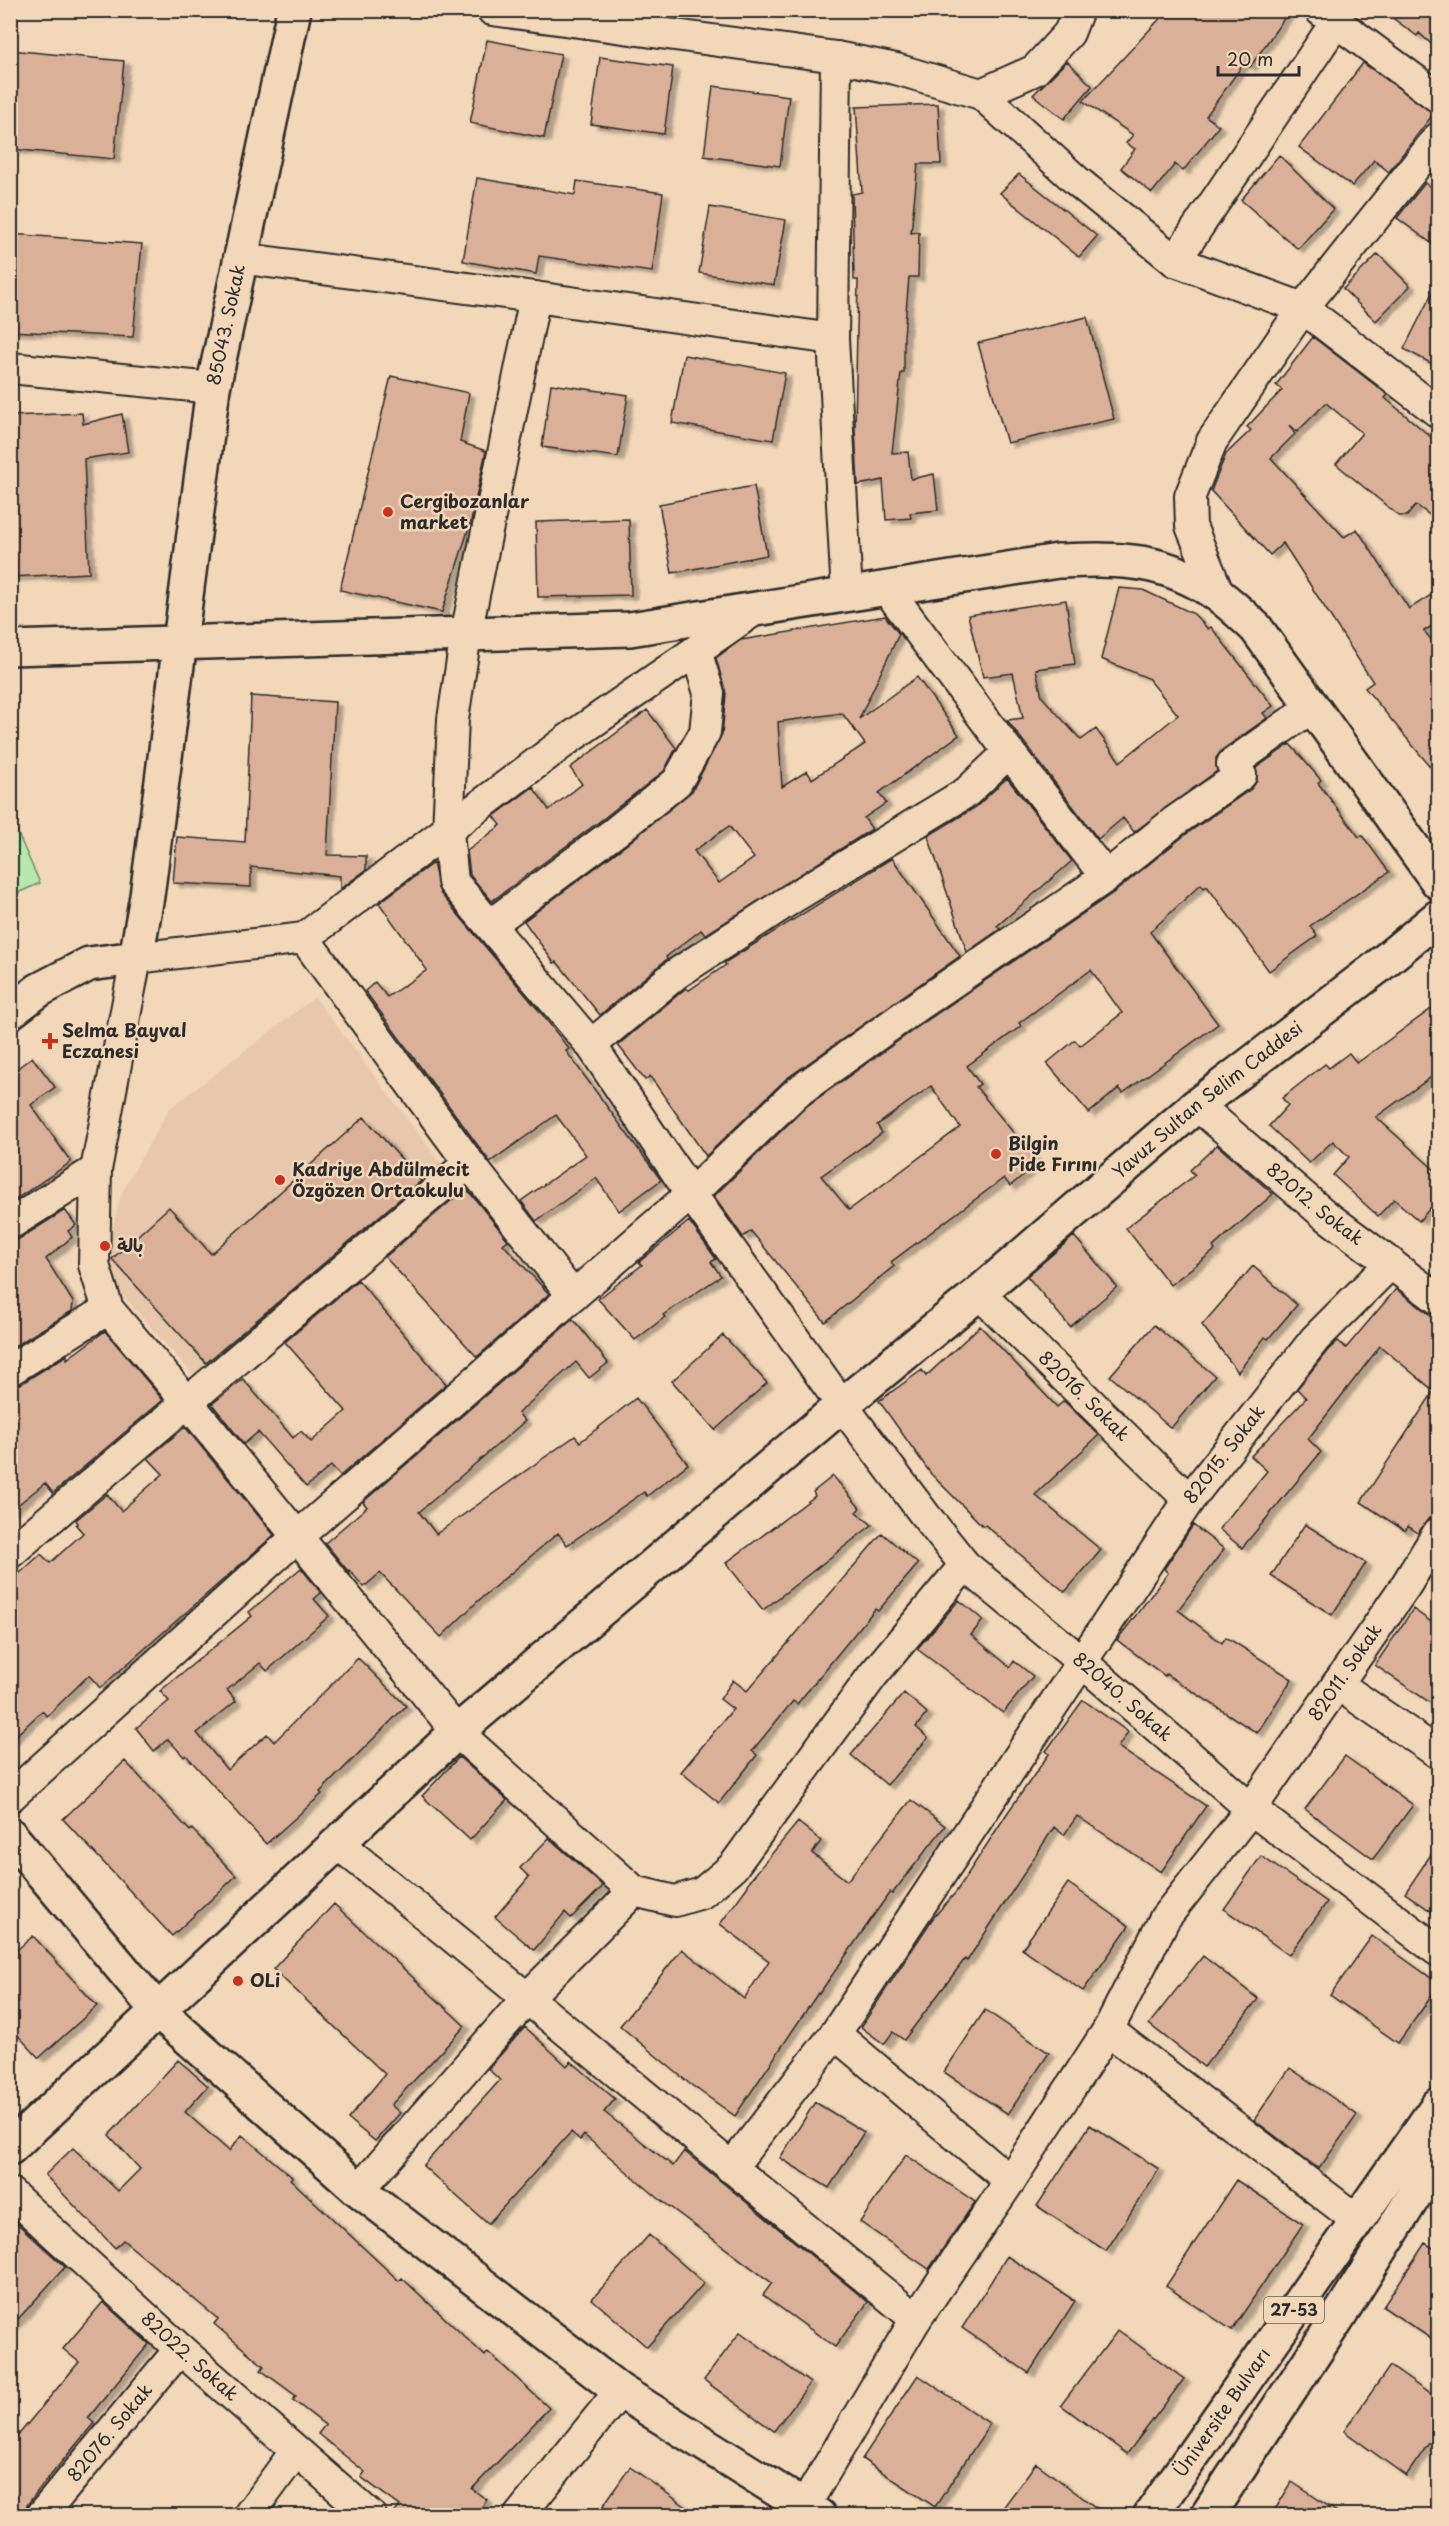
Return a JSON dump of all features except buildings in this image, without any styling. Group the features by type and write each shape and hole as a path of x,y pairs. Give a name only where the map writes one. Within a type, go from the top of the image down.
{"street":[{"name":"85043. Sokak","path":"136,958 147,896 213,388 239,258 294,10"},
{"path":"492,10 836,57 896,69 981,94 1077,181 1175,261 1303,308 1438,412"},
{"path":"981,94 1035,70 1069,33 1078,10"},
{"path":"1175,261 1330,14 1438,97"},
{"path":"836,57 833,339 847,595"},
{"path":"1219,595 1191,526 1190,496 1212,441 1303,308 1438,138"},
{"path":"239,258 833,339"},
{"name":"82040. Sokak","path":"535,297 466,634 453,719 447,832 453,882 591,1045 691,1194 842,1405 924,1515 965,1564 1251,1809 1438,1951"},
{"path":"10,368 213,388"},
{"path":"10,648 630,629 1058,561 1143,562 1177,571 1219,595 1256,628 1438,882"},
{"path":"887,589 1106,877"},
{"path":"10,1012 39,990 89,964 304,938 567,740 756,609"},
{"path":"490,925 615,832 677,782 705,732 709,693 696,651"},
{"path":"10,1797 298,1536 691,1194 796,1093 1106,877 1175,822 1241,775 1232,764 1312,706"},
{"path":"591,1045 676,974 791,899 967,792 1009,752"},
{"name":"Yavuz Sultan Selim Caddesi","path":"10,2148 457,1732 842,1405 979,1293 1197,1105 1376,969 1438,917"},
{"path":"304,938 469,1163 573,1296"},
{"path":"136,958 96,1170 94,1265 108,1309 298,1536 457,1732 634,1891 675,1901 702,1893 733,1867 873,1675 965,1564"},
{"name":"82012. Sokak","path":"1197,1105 1324,1214 1438,1299"},
{"path":"10,1553 189,1404 469,1163"},
{"path":"10,1224 96,1170"},
{"name":"82015. Sokak","path":"731,2168 835,2034 1189,1500 1315,1339 1390,1263"},
{"name":"82016. Sokak","path":"979,1293 1189,1500"},
{"path":"10,1370 108,1309"},
{"name":"82011. Sokak","path":"812,2510 916,2319 1010,2181 1108,2030 1165,1918 1251,1809 1406,1585 1438,1533"},
{"path":"1337,1684 1438,1754"},
{"path":"10,1835 157,2010 359,2190 620,2391 812,2510"},
{"path":"337,1843 528,1997 731,2168 916,2319"},
{"path":"359,2190 528,1997 634,1891"},
{"path":"1108,2030 1357,2220"},
{"path":"835,2034 1010,2181"},
{"name":"Üniversite Bulvarı","path":"1150,2516 1438,2105"},
{"path":"1207,2516 1337,2319 1438,2158"},
{"name":"82022. Sokak","path":"10,2193 295,2452 371,2516"},
{"name":"82076. Sokak","path":"41,2516 180,2349"},
{"path":"519,2516 620,2391"},
{"path":"248,2516 295,2452"}],"shaded area":[{"name":"Kadriye Abdülmecit Özgözen Ortaokulu","path":"315,997 444,1168 202,1385 101,1271 122,1192 169,1109"}],"green space":[{"path":"10,816 40,883 11,896 10,896"}],"place":[{"name":"Cergibozanlar market","path":"388,512"},
{"name":"Selma Bayval Eczanesi","path":"50,1041"},
{"name":"Bilgin Pide Fırını","path":"996,1154"},
{"name":"Kadriye Abdülmecit Özgözen Ortaokulu","path":"280,1180"},
{"name":"بالة","path":"105,1246"},
{"name":"OLi","path":"238,1981"}]}
